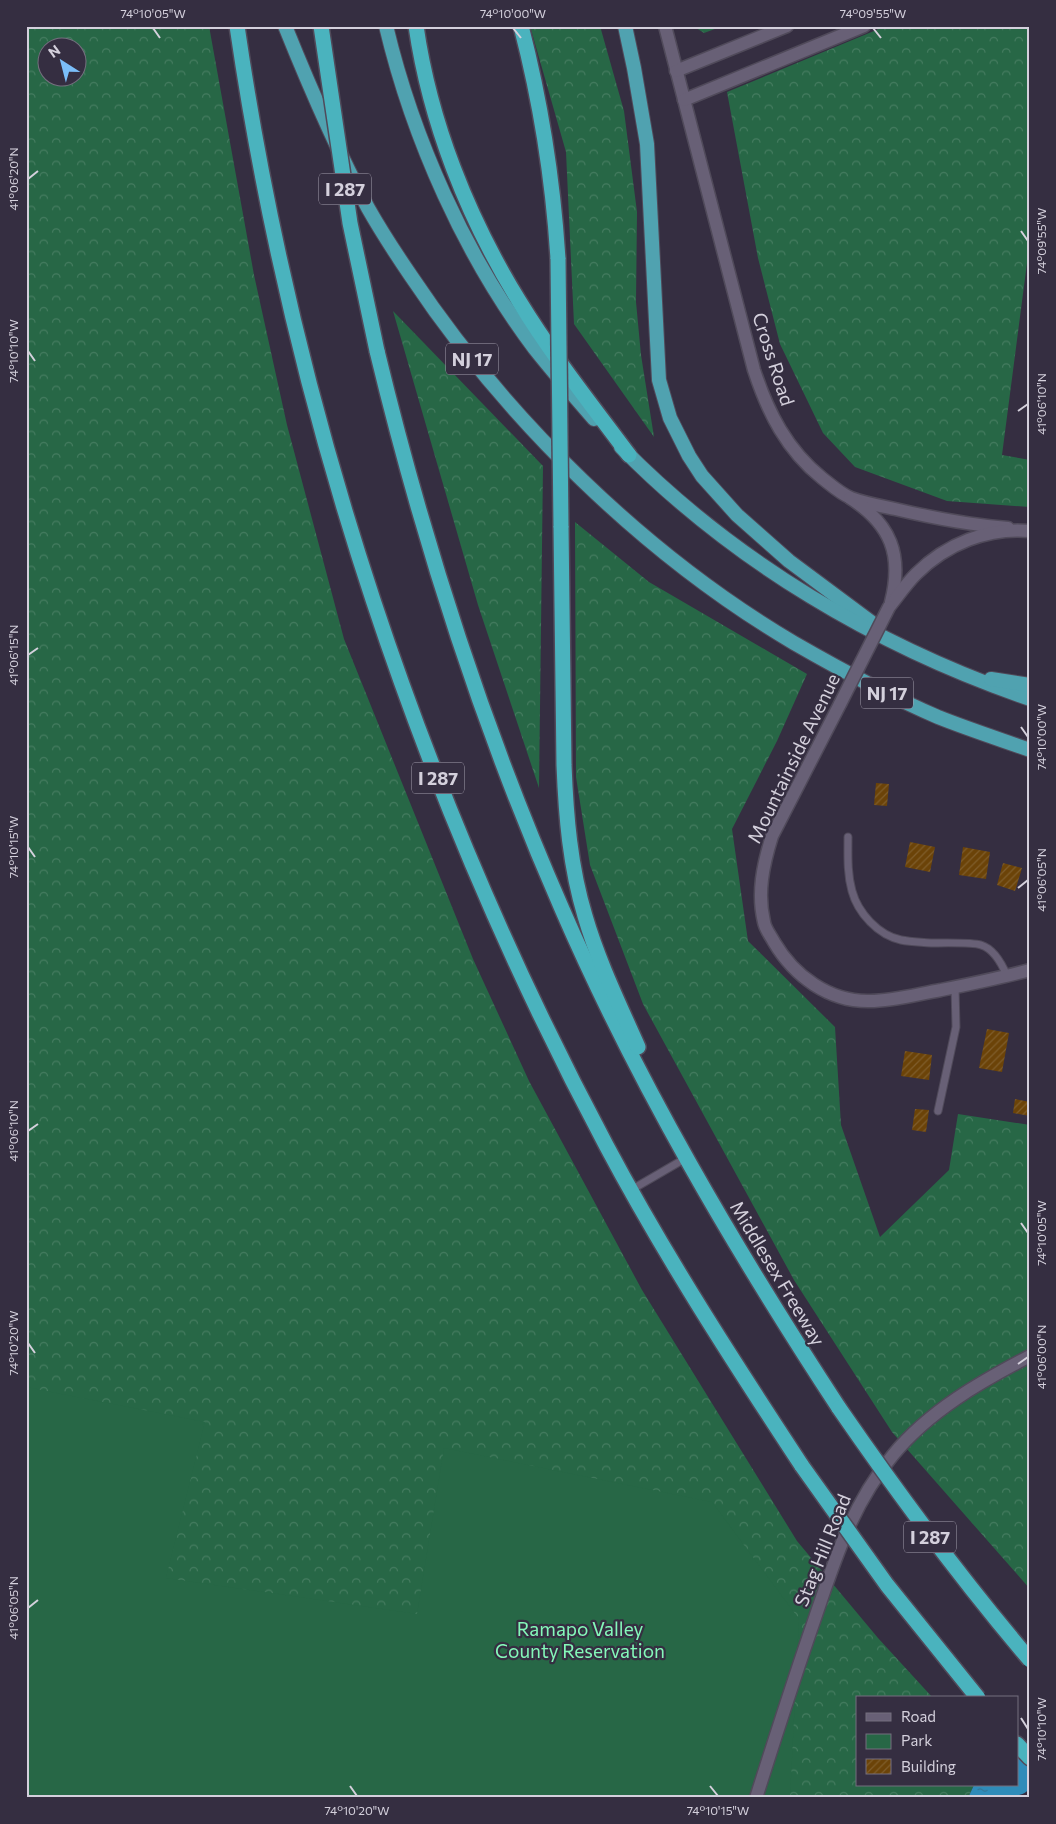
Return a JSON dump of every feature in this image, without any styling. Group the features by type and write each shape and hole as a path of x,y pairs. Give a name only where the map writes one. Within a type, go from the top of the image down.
{"highway":[{"name":"I 287","path":"237,26 263,178 302,352 335,475 390,650 431,762 502,932 555,1045 631,1190 691,1293 802,1466 887,1586 976,1696"},
{"name":"NJ 17","path":"285,26 320,112 344,163 369,210 398,256 428,302 477,365 527,423 566,463 668,555 732,602 785,637 842,670 891,695 939,717 1030,750"},
{"name":"I 287","path":"321,26 350,223 377,351 404,458 433,559 474,683 514,791 562,909 640,1071 686,1158"},
{"name":"NJ 17","path":"386,26 417,128 435,173 479,262 535,349 596,421 629,455 699,518 772,571 818,601 864,627 958,673 1030,699"},
{"path":"416,26 426,78 438,123 461,186 494,257 519,301 546,342 629,455"},
{"path":"521,26 536,89 548,159 556,224 564,764 567,820 572,858 585,916 595,946 686,1158"},
{"path":"624,26 640,97 647,144 659,380 678,436 694,463 717,494 762,539 823,587 911,650"},
{"path":"958,673 1030,685"},
{"name":"Middlesex Freeway","path":"686,1158 775,1309 839,1408 926,1531 1030,1660"},
{"path":"1018,1745 1030,1758"}],"street":[{"name":"Cross Road","path":"665,26 754,370 763,398 780,432 793,450 810,468 850,498 953,521 1026,530"},
{"path":"676,71 786,26"},
{"path":"684,100 864,26"},
{"name":"Mountainside Avenue","path":"850,498 865,507 886,532 893,547 896,566 895,585 889,607 772,836 766,856 760,892 764,924 781,954 804,979 836,996 869,1001 913,995 1030,970"},
{"name":"Mountainside Avenue","path":"889,607 916,574 944,551 960,542 980,535 1002,531 1026,530"},
{"name":"Mountainside Avenue","path":"1008,976 1030,975"},
{"name":"Stag Hill Road","path":"756,1798 835,1560 852,1517 869,1486 893,1454 943,1408 1030,1356"}],"lane":[{"path":"848,837 848,870 856,903 876,928 900,940 980,944 994,954 1008,976"},
{"path":"938,1111 956,1027 954,987"},
{"path":"631,1190 686,1158"}],"green space":[{"path":"26,26 209,26 254,275 287,425 344,639 473,959 529,1081 642,1290 797,1541 878,1638 931,1696 856,1696 856,1786 974,1786 968,1798 26,1798"},
{"path":"530,26 600,26 624,111 637,212 636,302 641,355 654,437 574,324 566,152"},
{"path":"693,26 723,26 704,33"},
{"path":"886,26 1028,26 1030,29 1030,240 1002,455 1030,460 1030,507 947,501 855,467 823,433 780,344 758,258 727,92"},
{"path":"393,311 543,466 539,788 478,605"},
{"path":"575,522 649,582 807,674 777,741 732,829 748,941 835,1027 841,1125 880,1237 949,1170 958,1114 1030,1125 1030,1335 1028,1337 1030,1339 1030,1589 892,1432 794,1280 643,1004 590,865 576,777"},
{"name":"Ramapo Valley County Reservation","path":"26,1387 205,1422 166,1578 417,1614 444,1448 712,1502 799,1619 790,1798 26,1798"}],"water":[{"path":"974,1786 1014,1786 1020,1793 1018,1798 968,1798"}],"building":[{"path":"876,783 889,784 887,806 874,805"},
{"path":"910,842 935,847 930,872 905,867"},
{"path":"963,847 990,852 986,879 959,875"},
{"path":"1003,863 1022,868 1015,891 997,885"},
{"path":"987,1029 1009,1033 1002,1072 979,1068"},
{"path":"905,1051 932,1055 929,1080 901,1076"},
{"path":"1015,1099 1030,1102 1030,1116 1013,1113"},
{"path":"915,1109 929,1110 926,1132 912,1130"}],"waterway":[{"path":"1018,1779 1030,1768"}]}
